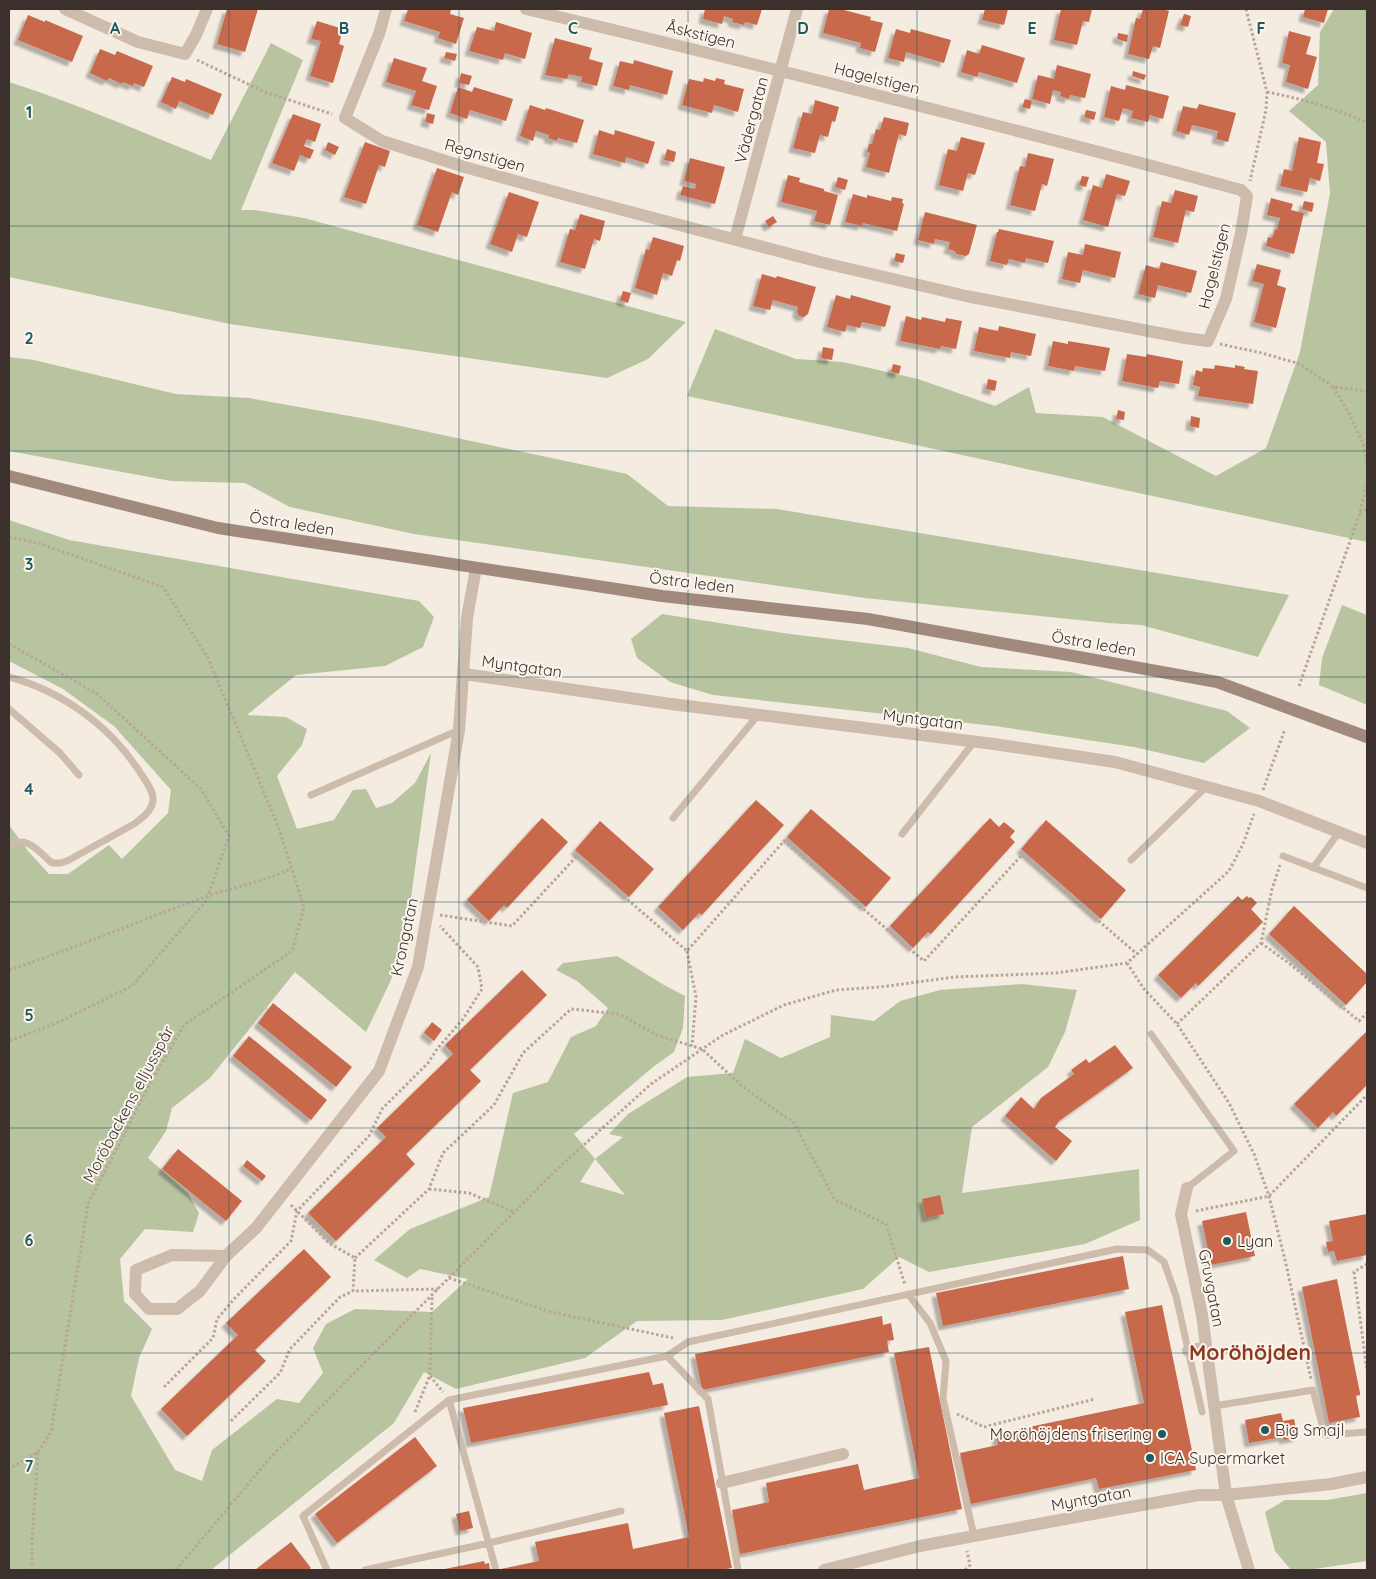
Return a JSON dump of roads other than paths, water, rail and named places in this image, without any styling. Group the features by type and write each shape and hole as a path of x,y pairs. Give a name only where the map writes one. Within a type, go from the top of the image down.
{"street":[{"path":"65,9 138,42 185,54 196,35 206,9"},
{"name":"Regnstigen","path":"386,9 379,34 345,118 382,141 570,196 735,239"},
{"name":"Åskstigen","path":"526,9 782,70"},
{"name":"Vädergatan","path":"735,239 797,9"},
{"name":"Hagelstigen","path":"735,239 820,262 966,296 1208,341 1226,299 1241,233 1247,196 1241,190 782,70"},
{"name":"Östra leden","path":"9,476 218,528 662,596 868,619 1217,682 1367,737"},
{"name":"Krongatan","path":"226,1256 172,1255 136,1270 135,1294 149,1309 177,1309 200,1291 226,1256 256,1228 379,1071 418,967 459,730 467,618 476,568"},
{"name":"Myntgatan","path":"464,674 974,741 1115,762 1259,801 1367,843"},
{"name":"Gruvgatan","path":"1187,1188 1181,1214 1202,1315 1226,1494 1249,1570"},
{"path":"1188,1351 1206,1347"},
{"path":"722,1483 843,1454"},
{"name":"Myntgatan","path":"824,1570 920,1546 1199,1495 1331,1484 1367,1477"}],"lane":[{"path":"9,677 46,690 108,732 136,766 151,790 153,800 150,810 134,824 61,863 52,863 39,849 28,843 19,842 9,845"},
{"path":"9,709 60,752 79,775"},
{"path":"672,818 758,714"},
{"path":"311,795 459,730"},
{"path":"902,834 974,741"},
{"path":"1131,860 1206,787"},
{"path":"1313,868 1339,832"},
{"path":"1283,856 1367,888"},
{"path":"1151,1034 1234,1151 1187,1188"},
{"path":"327,1570 303,1516 450,1400 667,1356 688,1342 1116,1249 1148,1250 1164,1262 1176,1296 1202,1412"},
{"path":"908,1294 930,1323 946,1361 943,1399 969,1537"},
{"path":"667,1356 708,1399 738,1570"},
{"path":"1214,1406 1314,1390 1324,1434 1367,1432"},
{"path":"450,1400 496,1570"},
{"path":"366,1570 621,1511"}],"place":[{"name":"Lyan","path":"1227,1241"},
{"name":"Big Smajl","path":"1265,1430"},
{"name":"Moröhöjdens frisering","path":"1162,1434"},
{"name":"ICA Supermarket","path":"1150,1458"}],"district":[{"name":"Moröhöjden","path":"1250,1352"}]}
